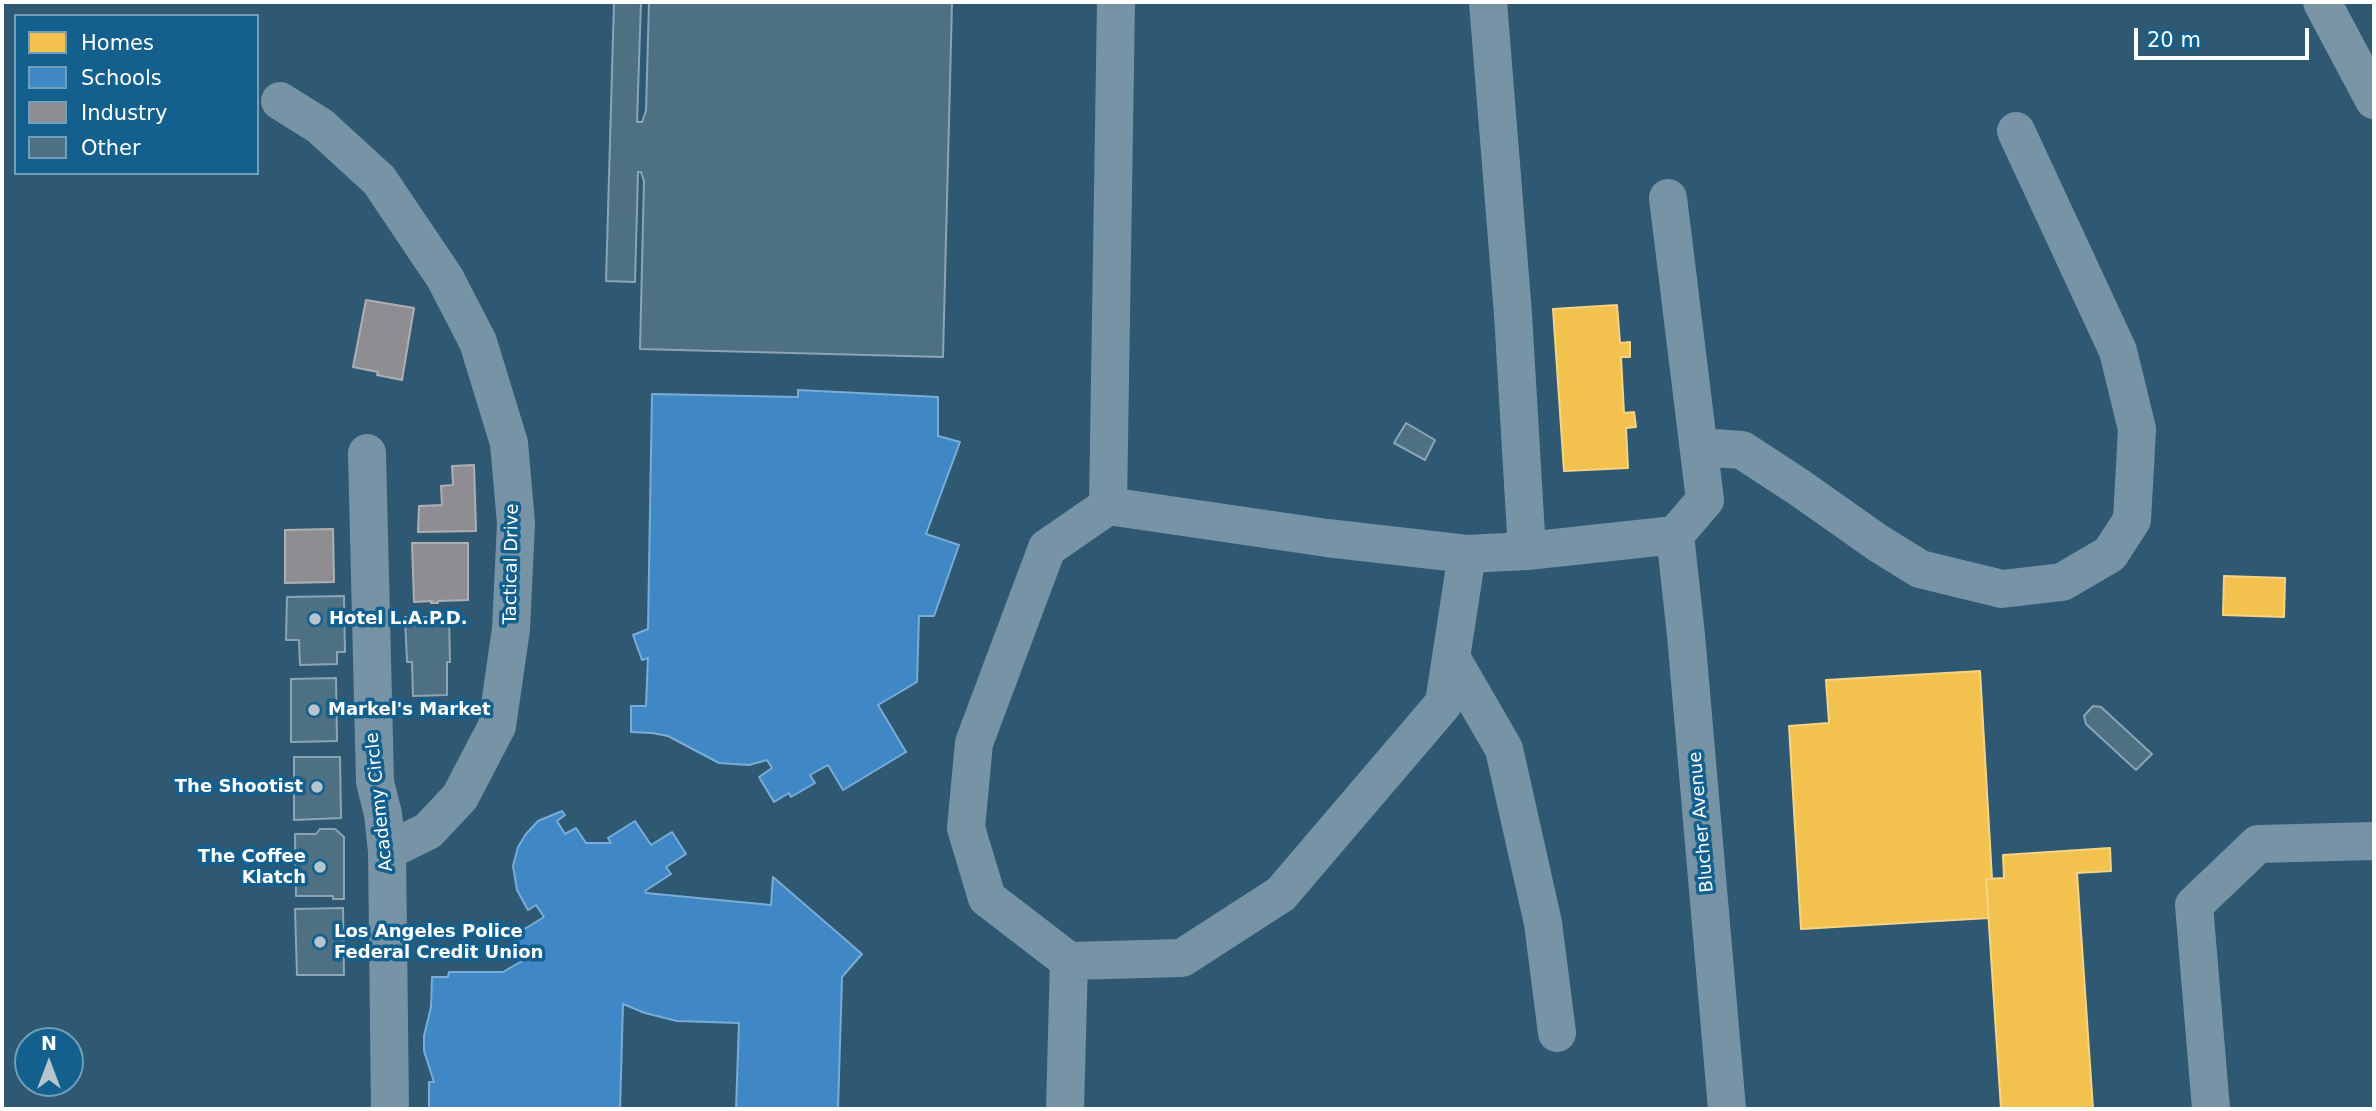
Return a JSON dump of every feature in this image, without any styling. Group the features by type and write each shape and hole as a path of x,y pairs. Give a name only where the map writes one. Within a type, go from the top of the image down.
{"highway":[{"path":"2322,2 2374,100"}],"street":[{"path":"1108,506 1116,2"},
{"path":"1488,2 1513,314 1527,551"},
{"name":"Tactical Drive","path":"280,101 320,126 379,180 445,278 478,342 509,443 516,523 511,629 497,726 460,797 428,831 387,851"},
{"path":"1699,447 1742,450 1920,569 2002,589 2062,582 2110,554 2132,520 2137,429 2118,351 2016,131"},
{"path":"1467,554 1444,704 1281,894 1182,958 1069,961 987,898 966,828 974,743 1047,548 1108,506 1327,538 1467,554 1527,551 1675,535 1705,500 1668,198"},
{"name":"Academy Circle","path":"367,453 375,782 383,814 387,851 390,1109"},
{"name":"Blucher Avenue","path":"1675,535 1727,1109"},
{"path":"1452,659 1504,749 1543,923 1557,1033"},
{"path":"2211,1109 2194,905 2258,844 2374,841"},
{"path":"1065,1109 1069,961"}],"building: Homes":[{"path":"1617,305 1620,343 1630,342 1630,357 1621,357 1624,413 1634,412 1636,427 1626,428 1628,468 1564,471 1553,309"},
{"path":"2224,576 2285,578 2284,617 2223,615"},
{"path":"1980,671 1992,879 1986,879 1989,918 1801,929 1789,726 1829,723 1826,680"},
{"path":"2110,848 2111,871 2077,873 2093,1109 2001,1109 1986,879 2004,878 2003,855"}],"building: Schools":[{"path":"798,390 938,397 938,436 960,442 926,534 959,545 934,616 919,616 917,682 878,705 906,752 843,790 828,765 810,775 815,783 791,797 789,793 774,802 759,777 772,768 767,760 749,765 719,763 668,736 631,732 631,706 646,706 648,658 642,660 633,635 648,629 652,394 798,397"},
{"path":"562,811 565,815 557,821 565,834 576,828 586,843 611,843 608,838 635,821 651,845 672,832 686,854 666,867 671,874 645,891 646,893 771,905 773,877 862,954 842,977 838,1109 736,1109 739,1023 677,1021 623,1004 620,1109 429,1109 429,1082 434,1082 424,1051 424,1036 431,1007 432,977 448,977 449,972 503,972 527,958 513,936 544,917 536,905 528,910 517,890 513,866 518,847 526,834 538,821"}],"building: Industry":[{"path":"366,300 414,308 402,380 353,367"},
{"path":"474,465 476,531 418,532 419,506 442,505 441,486 453,485 452,466"},
{"path":"333,529 334,582 285,583 285,530"},
{"path":"412,543 468,543 468,600 414,602"}],"building: Other":[{"path":"614,2 641,2 637,122 642,122 646,111 649,2 952,2 943,357 640,349 644,181 641,172 638,172 635,282 606,281"},
{"path":"1406,423 1435,440 1425,460 1394,443"},
{"name":"Hotel L.A.P.D.","path":"344,596 345,652 337,652 337,664 300,665 299,640 286,640 287,597"},
{"path":"405,617 449,617 450,662 447,662 447,695 413,696 412,662 407,662"},
{"name":"Markel's Market","path":"336,678 337,741 291,742 291,679"},
{"path":"2093,706 2101,707 2152,754 2136,770 2086,724 2084,716"},
{"name":"The Shootist","path":"294,757 340,757 341,818 294,820"},
{"name":"The Coffee Klatch","path":"320,829 335,829 344,837 344,899 333,899 333,896 296,896 295,834 316,834"},
{"name":"Los Angeles Police Federal Credit Union","path":"343,908 344,975 297,975 295,909"}],"place":[{"name":"Hotel L.A.P.D.","path":"315,619"},
{"name":"Markel's Market","path":"314,710"},
{"name":"The Shootist","path":"317,787"},
{"name":"The Coffee Klatch","path":"320,867"},
{"name":"Los Angeles Police Federal Credit Union","path":"320,942"}]}
